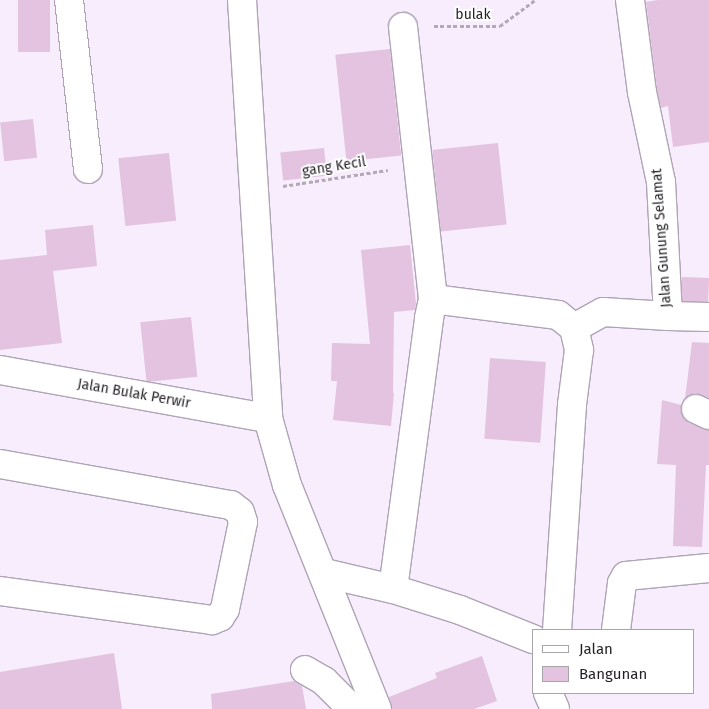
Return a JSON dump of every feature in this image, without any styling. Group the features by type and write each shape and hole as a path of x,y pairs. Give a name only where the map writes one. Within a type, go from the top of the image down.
{"street":[{"path":"70,0 88,169"},
{"path":"242,0 268,418 287,485 324,573 377,709"},
{"name":"Jalan Gunung Selamat","path":"630,0 642,92 661,182 668,316 709,317"},
{"path":"393,589 426,338 433,300 403,26"},
{"path":"433,300 558,315 574,328 579,350 572,405 557,629"},
{"path":"574,328 603,312 668,316"},
{"name":"Jalan Bulak Perwir","path":"0,370 268,418"},
{"path":"0,464 231,505 240,512 243,522 225,609 220,618 212,620 0,591"},
{"path":"616,629 622,583 626,576 709,568"},
{"path":"324,573 393,589 460,610 530,643"},
{"path":"305,670 324,681 345,702 349,709"},
{"path":"548,694 555,709"}],"path":[{"name":"bulak","path":"403,26 500,26 535,0"},
{"name":"gang Kecil","path":"254,190 418,165"}],"building":[{"path":"18,0 50,0 50,52 18,52"},
{"path":"658,0 709,0 709,142 673,147 668,106 661,108 657,89 646,2"},
{"path":"390,49 401,155 346,161 335,55"},
{"path":"33,119 37,158 4,161 0,122"},
{"path":"498,143 507,225 441,231 432,150"},
{"path":"324,148 327,176 283,180 280,153"},
{"path":"169,153 176,221 125,226 118,158"},
{"path":"93,225 97,266 53,271 62,343 0,350 0,260 47,255 45,230"},
{"path":"410,245 416,304 415,310 394,312 394,393 391,426 333,420 337,381 331,381 332,343 370,344 361,250"},
{"path":"682,277 709,278 708,302 681,301"},
{"path":"191,317 197,377 147,382 140,322"},
{"path":"692,342 709,343 709,398 695,393 685,399"},
{"path":"490,358 546,362 540,443 484,439"},
{"path":"662,400 681,405 684,418 689,423 709,430 709,465 706,465 702,547 673,546 676,465 657,464"},
{"path":"114,653 122,709 0,709 0,672"},
{"path":"482,656 497,701 474,709 392,709 389,697 437,678 435,673"},
{"path":"294,681 302,686 306,709 212,709 211,694"}]}
